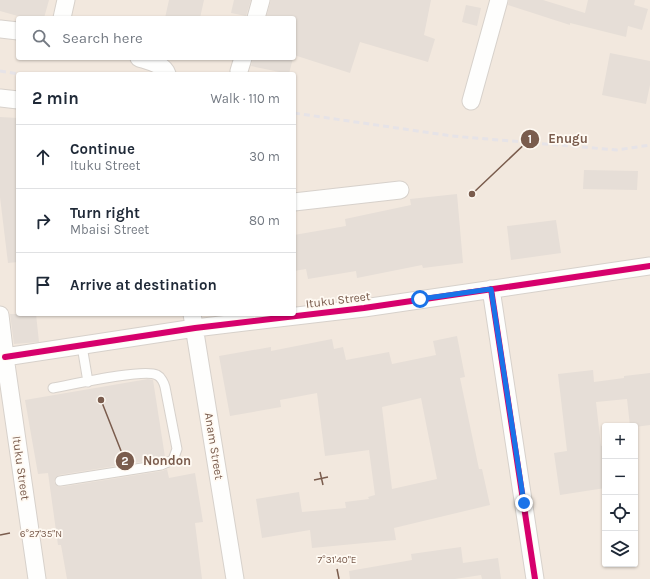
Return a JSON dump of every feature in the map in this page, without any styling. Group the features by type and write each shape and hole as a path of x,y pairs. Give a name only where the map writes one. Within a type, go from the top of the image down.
{"street":[{"path":"62,16 66,0"},
{"path":"257,16 261,0"},
{"path":"471,101 499,0"},
{"path":"0,29 16,31"},
{"path":"145,60 156,64 166,72"},
{"path":"0,98 16,100"},
{"path":"296,202 400,190"},
{"name":"Ituku Street","path":"296,313 364,308 650,266"},
{"path":"491,289 536,579"},
{"name":"Ituku Street","path":"0,316 37,579"},
{"name":"Ituku Street","path":"5,358 82,346 194,321 259,316"},
{"name":"Anam Street","path":"194,321 235,579"}],"lane":[{"path":"82,346 88,382"},
{"path":"53,388 142,373 156,375 163,381 165,387 177,449 173,460 161,465 60,481"}],"shaded area":[{"path":"0,0 650,0 650,579 0,579"}],"building":[{"path":"0,0 49,0 45,16 18,16 0,11"},
{"path":"169,0 204,0 200,16 165,16"},
{"path":"234,0 251,0 246,16 231,13"},
{"path":"271,0 431,0 424,35 435,39 428,62 360,42 350,73 296,56 296,16 267,16"},
{"path":"509,0 543,0 585,13 588,0 635,0 634,5 648,9 642,30 628,26 626,37 570,23 570,25 508,5"},
{"path":"466,5 481,8 477,26 462,22"},
{"path":"610,53 650,61 650,85 646,104 602,95"},
{"path":"252,60 292,60 290,72 280,72 251,66"},
{"path":"0,117 16,118 16,262 8,263 0,197"},
{"path":"584,170 638,171 637,190 583,189"},
{"path":"457,194 463,263 423,268 422,265 357,278 356,271 308,279 306,269 296,271 296,235 346,226 345,219 411,205 410,199"},
{"path":"556,220 561,253 511,260 507,226"},
{"path":"10,314 16,314 16,316 36,316 39,342 14,344"},
{"path":"457,336 465,377 460,378 479,469 482,469 490,505 394,528 396,540 312,548 310,530 262,538 256,499 299,492 302,512 346,508 345,502 369,499 368,497 375,495 369,450 325,456 317,393 280,400 281,407 230,416 219,356 271,347 271,351 332,339 334,349 343,347 346,360 389,352 392,364 436,355 433,341","holes":["421,398 437,479 392,489 382,407"]},
{"path":"593,370 594,382 650,373 650,425 638,427 638,423 630,423 627,399 596,402 602,446 602,488 560,495 554,453 567,451 558,374"},
{"path":"148,379 153,380 165,457 59,475 54,482 61,487 167,469 169,478 195,473 203,522 195,523 202,579 67,579 61,545 58,545 48,473 38,474 25,400"},
{"path":"461,547 463,563 498,558 501,579 482,579 481,575 455,579 350,579 349,571 412,560 411,554"}],"railway":[{"path":"0,71 16,74"},
{"path":"296,113 452,136 617,150 650,145"}],"cycle path":[{"path":"5,357 195,328 364,308 650,266"},
{"path":"491,289 535,579"}],"place":[{"name":"Enugu","path":"472,194"},
{"name":"Nondon","path":"101,400"}],"route":[{"path":"420,299 491,289 524,503"}]}
